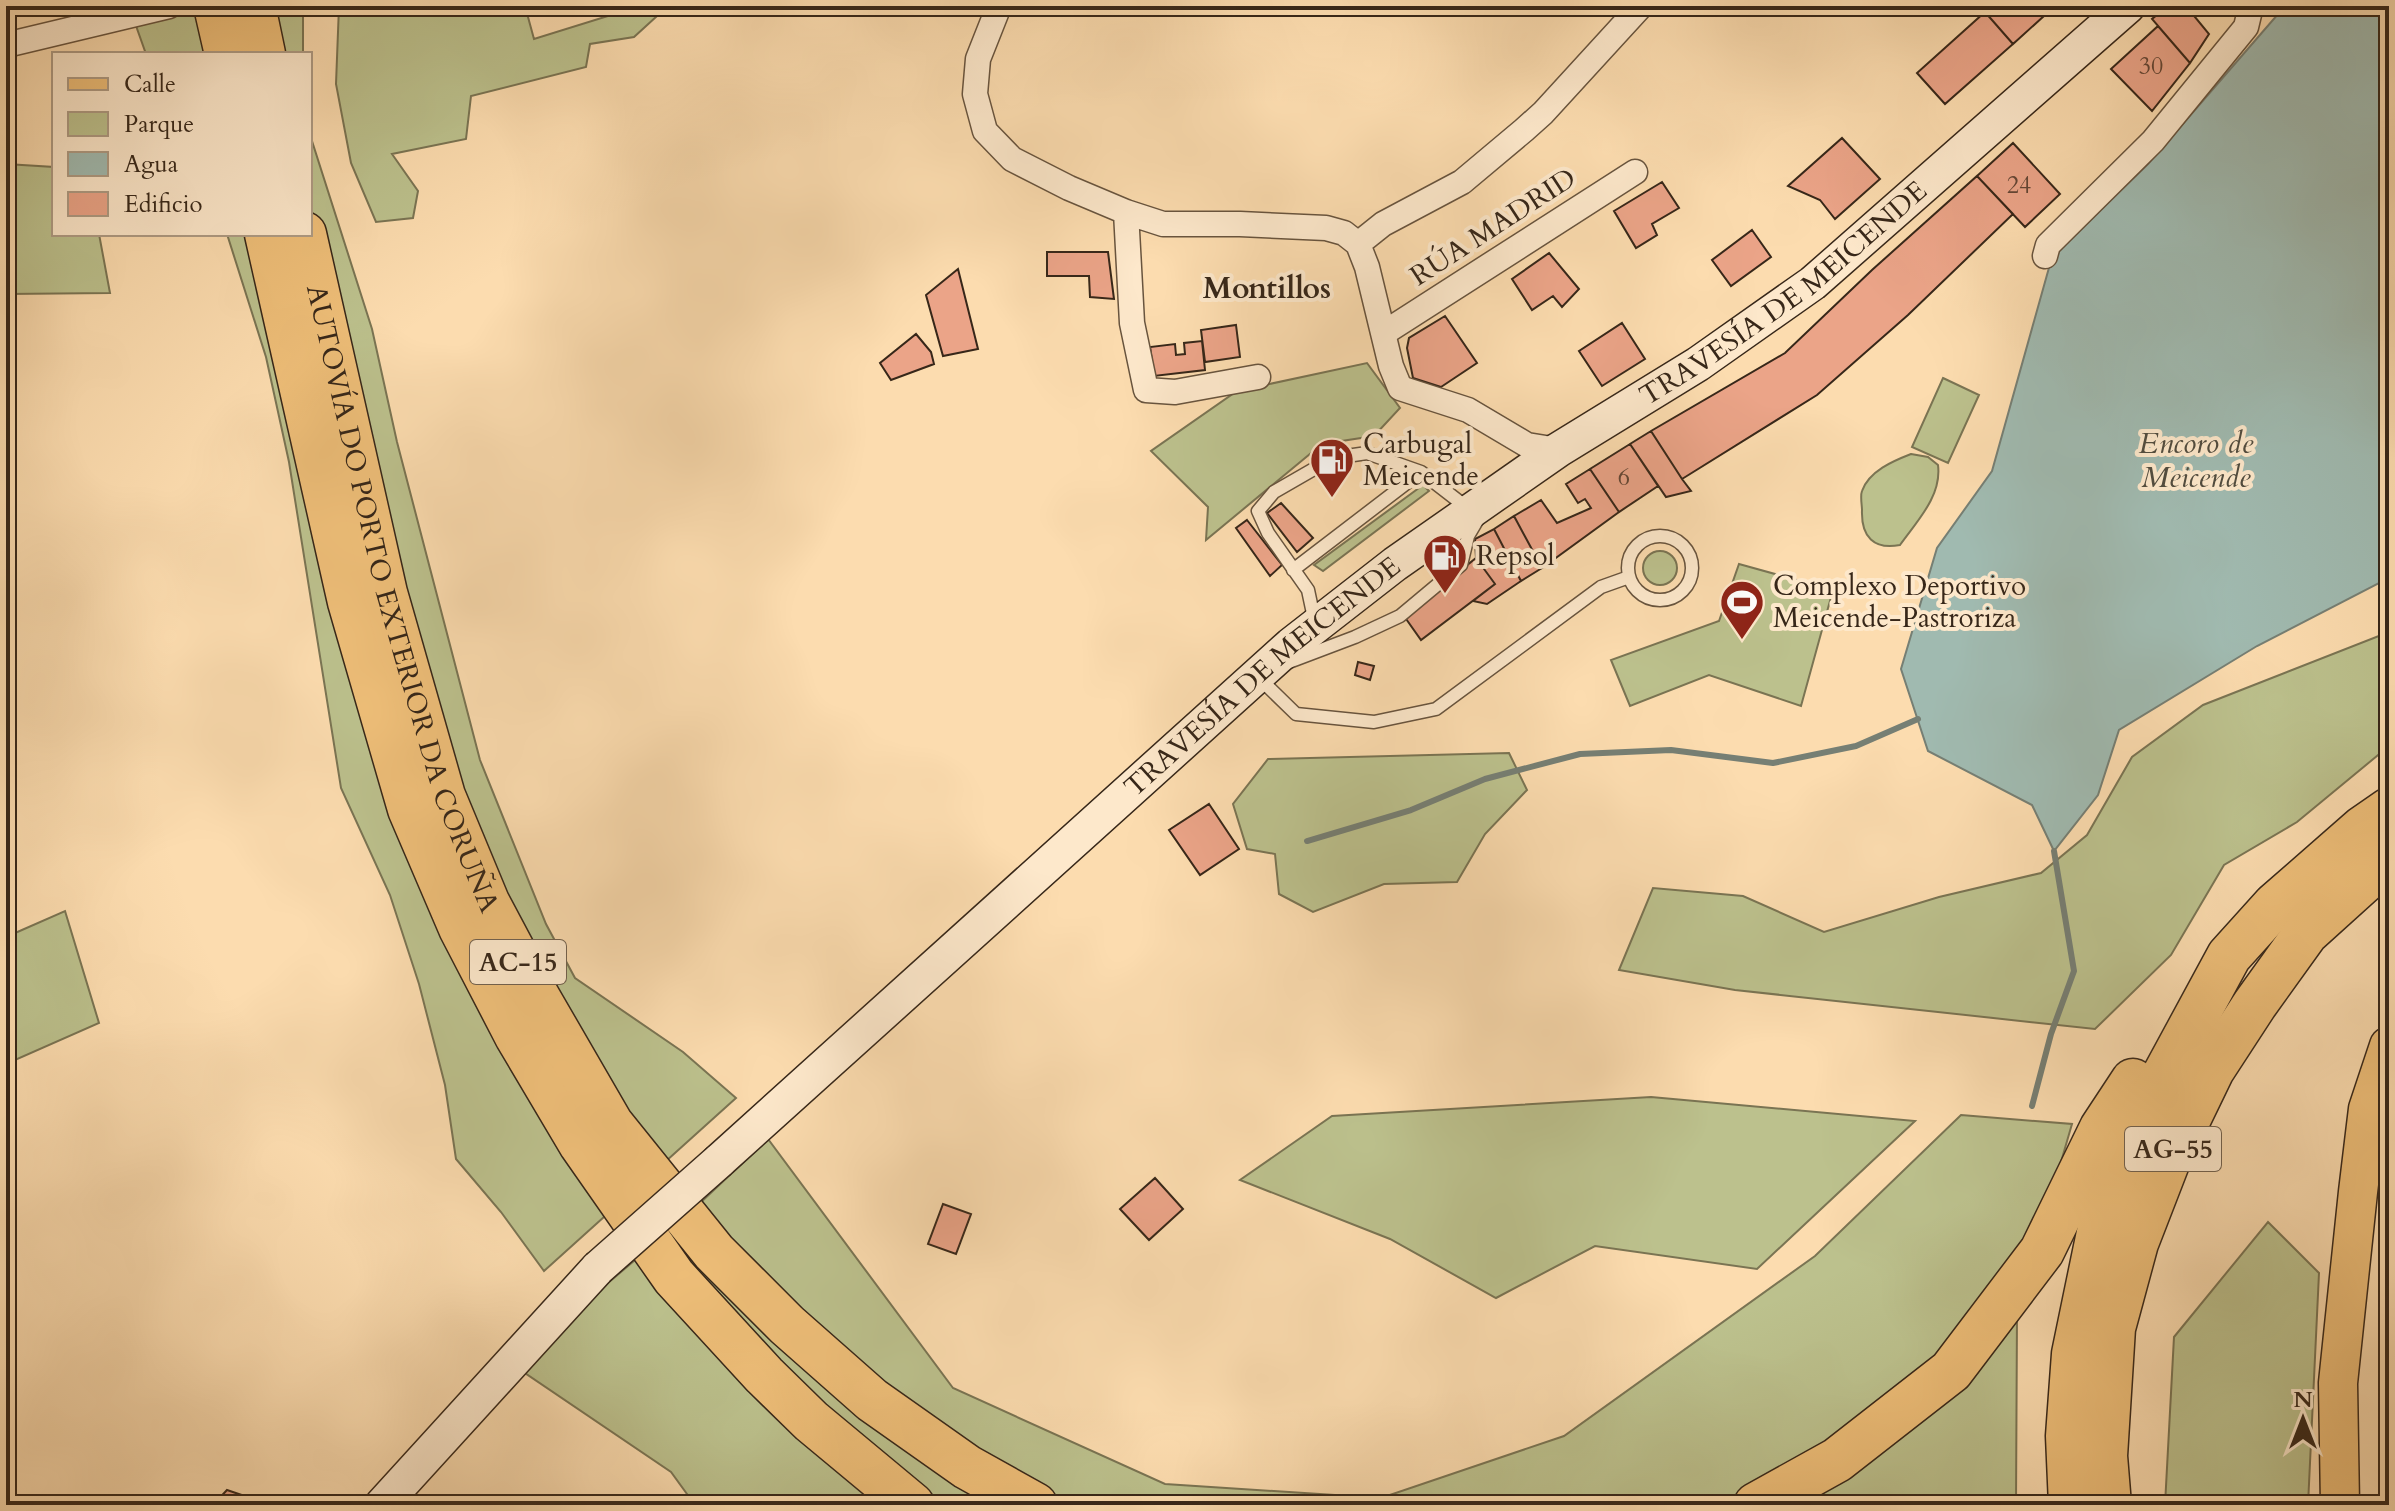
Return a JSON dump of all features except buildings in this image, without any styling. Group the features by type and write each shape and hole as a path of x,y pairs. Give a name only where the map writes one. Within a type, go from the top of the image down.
{"highway":[{"path":"216,6 227,52"},
{"path":"253,6 263,52"},
{"name":"AUTOVÍA DO PORTO EXTERIOR DA CORUÑA","path":"267,236 350,602 410,809 461,928 517,1036 581,1144 674,1277 811,1421 912,1505"},
{"name":"AUTOVÍA DO PORTO EXTERIOR DA CORUÑA","path":"304,236 385,593 443,796 487,902 545,1011 611,1124 714,1252 787,1325 872,1400 967,1467 1035,1505"},
{"name":"AG-55","path":"2071,1505 2068,1436 2074,1354 2101,1223 2132,1135 2229,956 2275,905 2363,828 2389,810"},
{"name":"AG-55","path":"2109,1505 2105,1456 2113,1328 2136,1243 2167,1163 2212,1070 2306,933 2389,858"},
{"path":"1756,1505 1837,1460 1951,1371 2042,1251 2102,1128 2184,1001 2229,956"}],"main road":[{"name":"TRAVESÍA DE MEICENDE","path":"382,1505 598,1268 1315,625 1395,564 1558,450 1698,364 1813,283 2128,6"},
{"path":"2340,1505 2338,1383 2353,1236 2368,1109 2389,1046"}],"street":[{"path":"6,45 169,6"},
{"path":"1358,244 1383,224 1462,182 1504,147 1543,113 1641,6"},
{"path":"2045,256 2048,245 2153,141 2246,27 2251,6"},
{"path":"989,10 978,59 975,94 985,131 1012,159 1069,188 1163,224 1326,228 1344,233 1358,244 1367,267 1391,366 1400,388 1468,410 1527,445 1558,450"},
{"name":"RÚA MADRID","path":"1384,333 1635,172"},
{"path":"1126,212 1132,323 1146,390 1175,392 1258,377"},
{"path":"1500,428 1515,455 1519,479"}],"lane":[{"path":"1315,625 1308,590 1268,533 1258,511 1274,492 1333,458 1367,453 1421,472 1480,507 1461,565 1400,616 1256,676 1296,714 1374,722 1436,709 1601,587 1629,577"},
{"path":"1293,570 1421,472"},
{"path":"1652,537 1672,539 1680,544 1691,561 1688,583 1673,597 1662,600 1641,594 1633,587 1629,577 1630,557 1643,541 1652,537"}],"green space":[{"path":"129,6 303,6 303,52 145,52"},
{"path":"339,6 525,6 534,39 608,16 609,6 668,6 634,37 590,44 586,67 471,96 466,139 392,154 418,191 413,218 376,222 351,163 336,84"},
{"path":"312,141 372,329 397,442 480,760 546,924 575,978 683,1052 736,1098 544,1271 501,1212 456,1159 445,1085 419,984 390,895 341,788 289,462 266,357 228,236 312,236"},
{"path":"6,164 52,167 52,236 99,236 110,293 6,294"},
{"path":"1367,363 1400,408 1374,436 1322,444 1206,540 1208,507 1151,451 1237,391"},
{"path":"1943,378 1979,395 1948,463 1912,447"},
{"path":"1911,454 1928,457 1938,465 1932,498 1900,545 1876,543 1864,528 1862,491 1876,472"},
{"path":"1423,485 1429,491 1323,571 1314,565"},
{"path":"1660,551 1672,556 1677,568 1672,580 1660,585 1648,580 1643,568 1648,556"},
{"name":"Complexo Deportivo Meicende-Pastroriza","path":"1739,564 1833,590 1801,706 1709,675 1630,706 1611,660 1719,621"},
{"path":"2389,632 2389,746 2297,822 2224,865 2171,955 2095,1029 1735,990 1619,970 1653,888 1743,896 1824,932 1939,897 2041,873 2087,835 2132,757 2203,705"},
{"path":"1509,753 1527,790 1485,834 1457,882 1384,884 1313,912 1279,894 1275,854 1247,849 1233,804 1268,759"},
{"path":"65,911 99,1023 6,1064 6,937"},
{"path":"1651,1097 1915,1121 1757,1269 1595,1246 1496,1298 1390,1239 1240,1180 1332,1116"},
{"path":"1961,1115 2072,1124 2017,1313 2016,1505 695,1505 671,1472 522,1371 608,1283 682,1220 768,1139 953,1388 1165,1484 1381,1498 1564,1436 1815,1256"},
{"path":"2268,1222 2319,1273 2308,1505 2165,1505 2174,1337"}],"water":[{"name":"Encoro de Meicende","path":"2285,6 2389,6 2389,578 2257,646 2119,730 2098,795 2054,851 2032,805 1928,751 1901,669 1937,548 1992,471 2052,257 2148,164"}],"waterway":[{"path":"1307,841 1411,810 1485,779 1580,754 1671,750 1773,763 1856,746 1918,719"},
{"path":"2032,1106 2051,1034 2074,971 2054,851"}],"place":[{"name":"Carbugal Meicende","path":"1332,499"},
{"name":"Repsol","path":"1445,595"},
{"name":"Complexo Deportivo Meicende-Pastroriza","path":"1742,641"}],"district":[{"name":"Montillos","path":"1267,288"}]}
